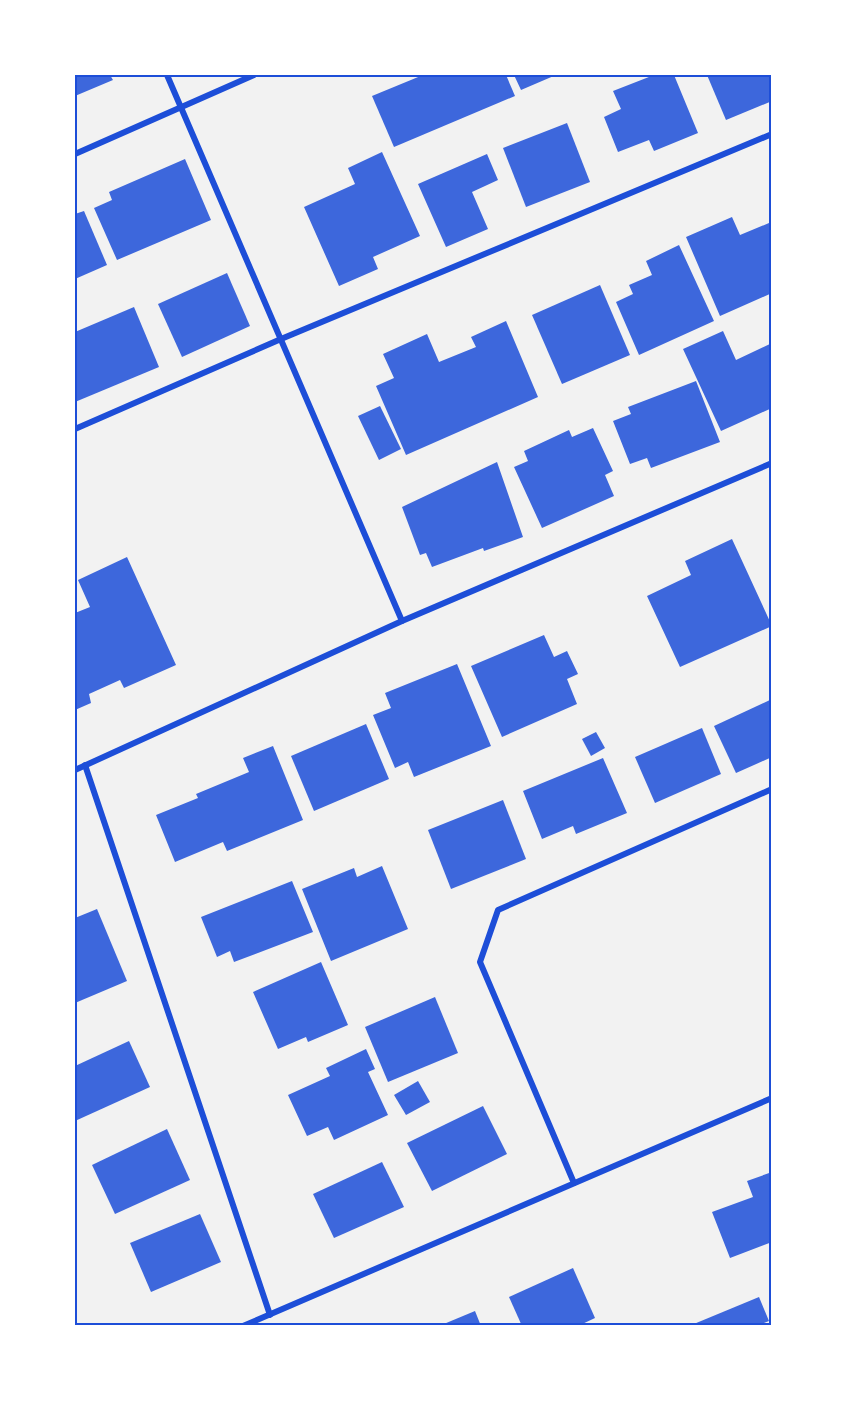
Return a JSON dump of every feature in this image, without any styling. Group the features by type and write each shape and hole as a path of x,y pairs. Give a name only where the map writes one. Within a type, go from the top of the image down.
{"street":[{"path":"167,75 402,621"},
{"path":"75,154 254,75"},
{"path":"75,429 281,339 772,135"},
{"path":"75,770 402,621 772,463"},
{"path":"85,765 270,1315"},
{"path":"574,1183 480,962 498,910 772,789"},
{"path":"243,1326 772,1098"}],"building":[{"path":"75,75 110,75 113,80 75,96"},
{"path":"423,75 506,75 515,96 394,147 372,96"},
{"path":"514,75 556,75 521,90"},
{"path":"654,75 674,75 698,133 654,151 649,140 618,152 604,117 621,109 613,91"},
{"path":"707,75 772,75 772,101 726,120"},
{"path":"567,123 590,182 526,207 503,148"},
{"path":"382,152 420,236 373,257 378,269 339,286 304,207 355,184 348,168"},
{"path":"487,154 498,180 472,192 488,229 446,247 418,184"},
{"path":"185,159 211,220 117,260 94,208 112,200 109,192"},
{"path":"84,211 107,265 75,279 75,214"},
{"path":"732,217 740,235 769,223 772,231 772,293 720,316 686,237"},
{"path":"679,245 714,321 639,355 616,302 633,294 629,285 652,275 646,261"},
{"path":"227,273 250,326 182,357 158,304"},
{"path":"600,285 630,355 562,384 532,315"},
{"path":"134,307 159,367 75,402 75,332"},
{"path":"506,321 538,397 406,455 376,386 394,378 383,354 427,334 439,362 476,347 471,337"},
{"path":"723,331 736,360 772,343 772,408 721,431 683,349"},
{"path":"696,381 720,442 651,468 647,458 630,464 613,421 631,414 628,407"},
{"path":"380,406 401,449 379,460 358,416"},
{"path":"593,428 613,471 605,475 614,496 542,528 514,467 528,461 524,451 569,430 572,437"},
{"path":"497,462 523,537 484,551 483,548 432,567 426,553 420,555 402,507"},
{"path":"732,539 772,626 680,667 647,596 691,575 685,561"},
{"path":"127,557 176,665 124,688 120,680 89,694 91,703 75,710 75,613 90,607 78,580"},
{"path":"544,635 554,657 567,651 578,674 567,679 577,704 502,737 471,666"},
{"path":"457,664 491,746 414,777 408,762 395,768 373,715 391,708 385,693"},
{"path":"772,699 772,757 736,773 714,726"},
{"path":"366,724 389,779 314,811 291,756"},
{"path":"702,728 721,774 655,803 635,757"},
{"path":"596,732 605,748 591,756 582,739"},
{"path":"273,746 303,820 227,851 223,842 175,862 156,815 198,798 196,794 249,772 243,758"},
{"path":"603,758 627,813 576,834 573,826 542,839 523,791"},
{"path":"503,800 526,859 451,889 428,830"},
{"path":"382,866 408,929 331,961 302,889 354,868 357,877"},
{"path":"292,881 313,932 234,962 230,951 217,957 201,917"},
{"path":"97,909 127,981 75,1003 75,918"},
{"path":"321,962 348,1025 308,1042 306,1037 278,1049 253,992"},
{"path":"435,997 458,1053 388,1082 365,1027"},
{"path":"129,1041 150,1087 75,1121 75,1066"},
{"path":"366,1049 375,1069 368,1072 388,1115 334,1140 328,1127 307,1136 288,1095 330,1076 326,1068"},
{"path":"418,1081 430,1102 406,1115 394,1095"},
{"path":"483,1106 507,1154 432,1191 407,1143"},
{"path":"167,1129 190,1180 115,1214 92,1165"},
{"path":"382,1162 404,1207 334,1238 313,1194"},
{"path":"772,1172 772,1242 730,1258 712,1212 753,1197 747,1181"},
{"path":"200,1214 221,1262 151,1292 130,1243"},
{"path":"573,1268 595,1318 578,1326 522,1326 509,1297"},
{"path":"759,1297 769,1321 756,1326 689,1326"},
{"path":"475,1311 481,1326 439,1326"}]}
